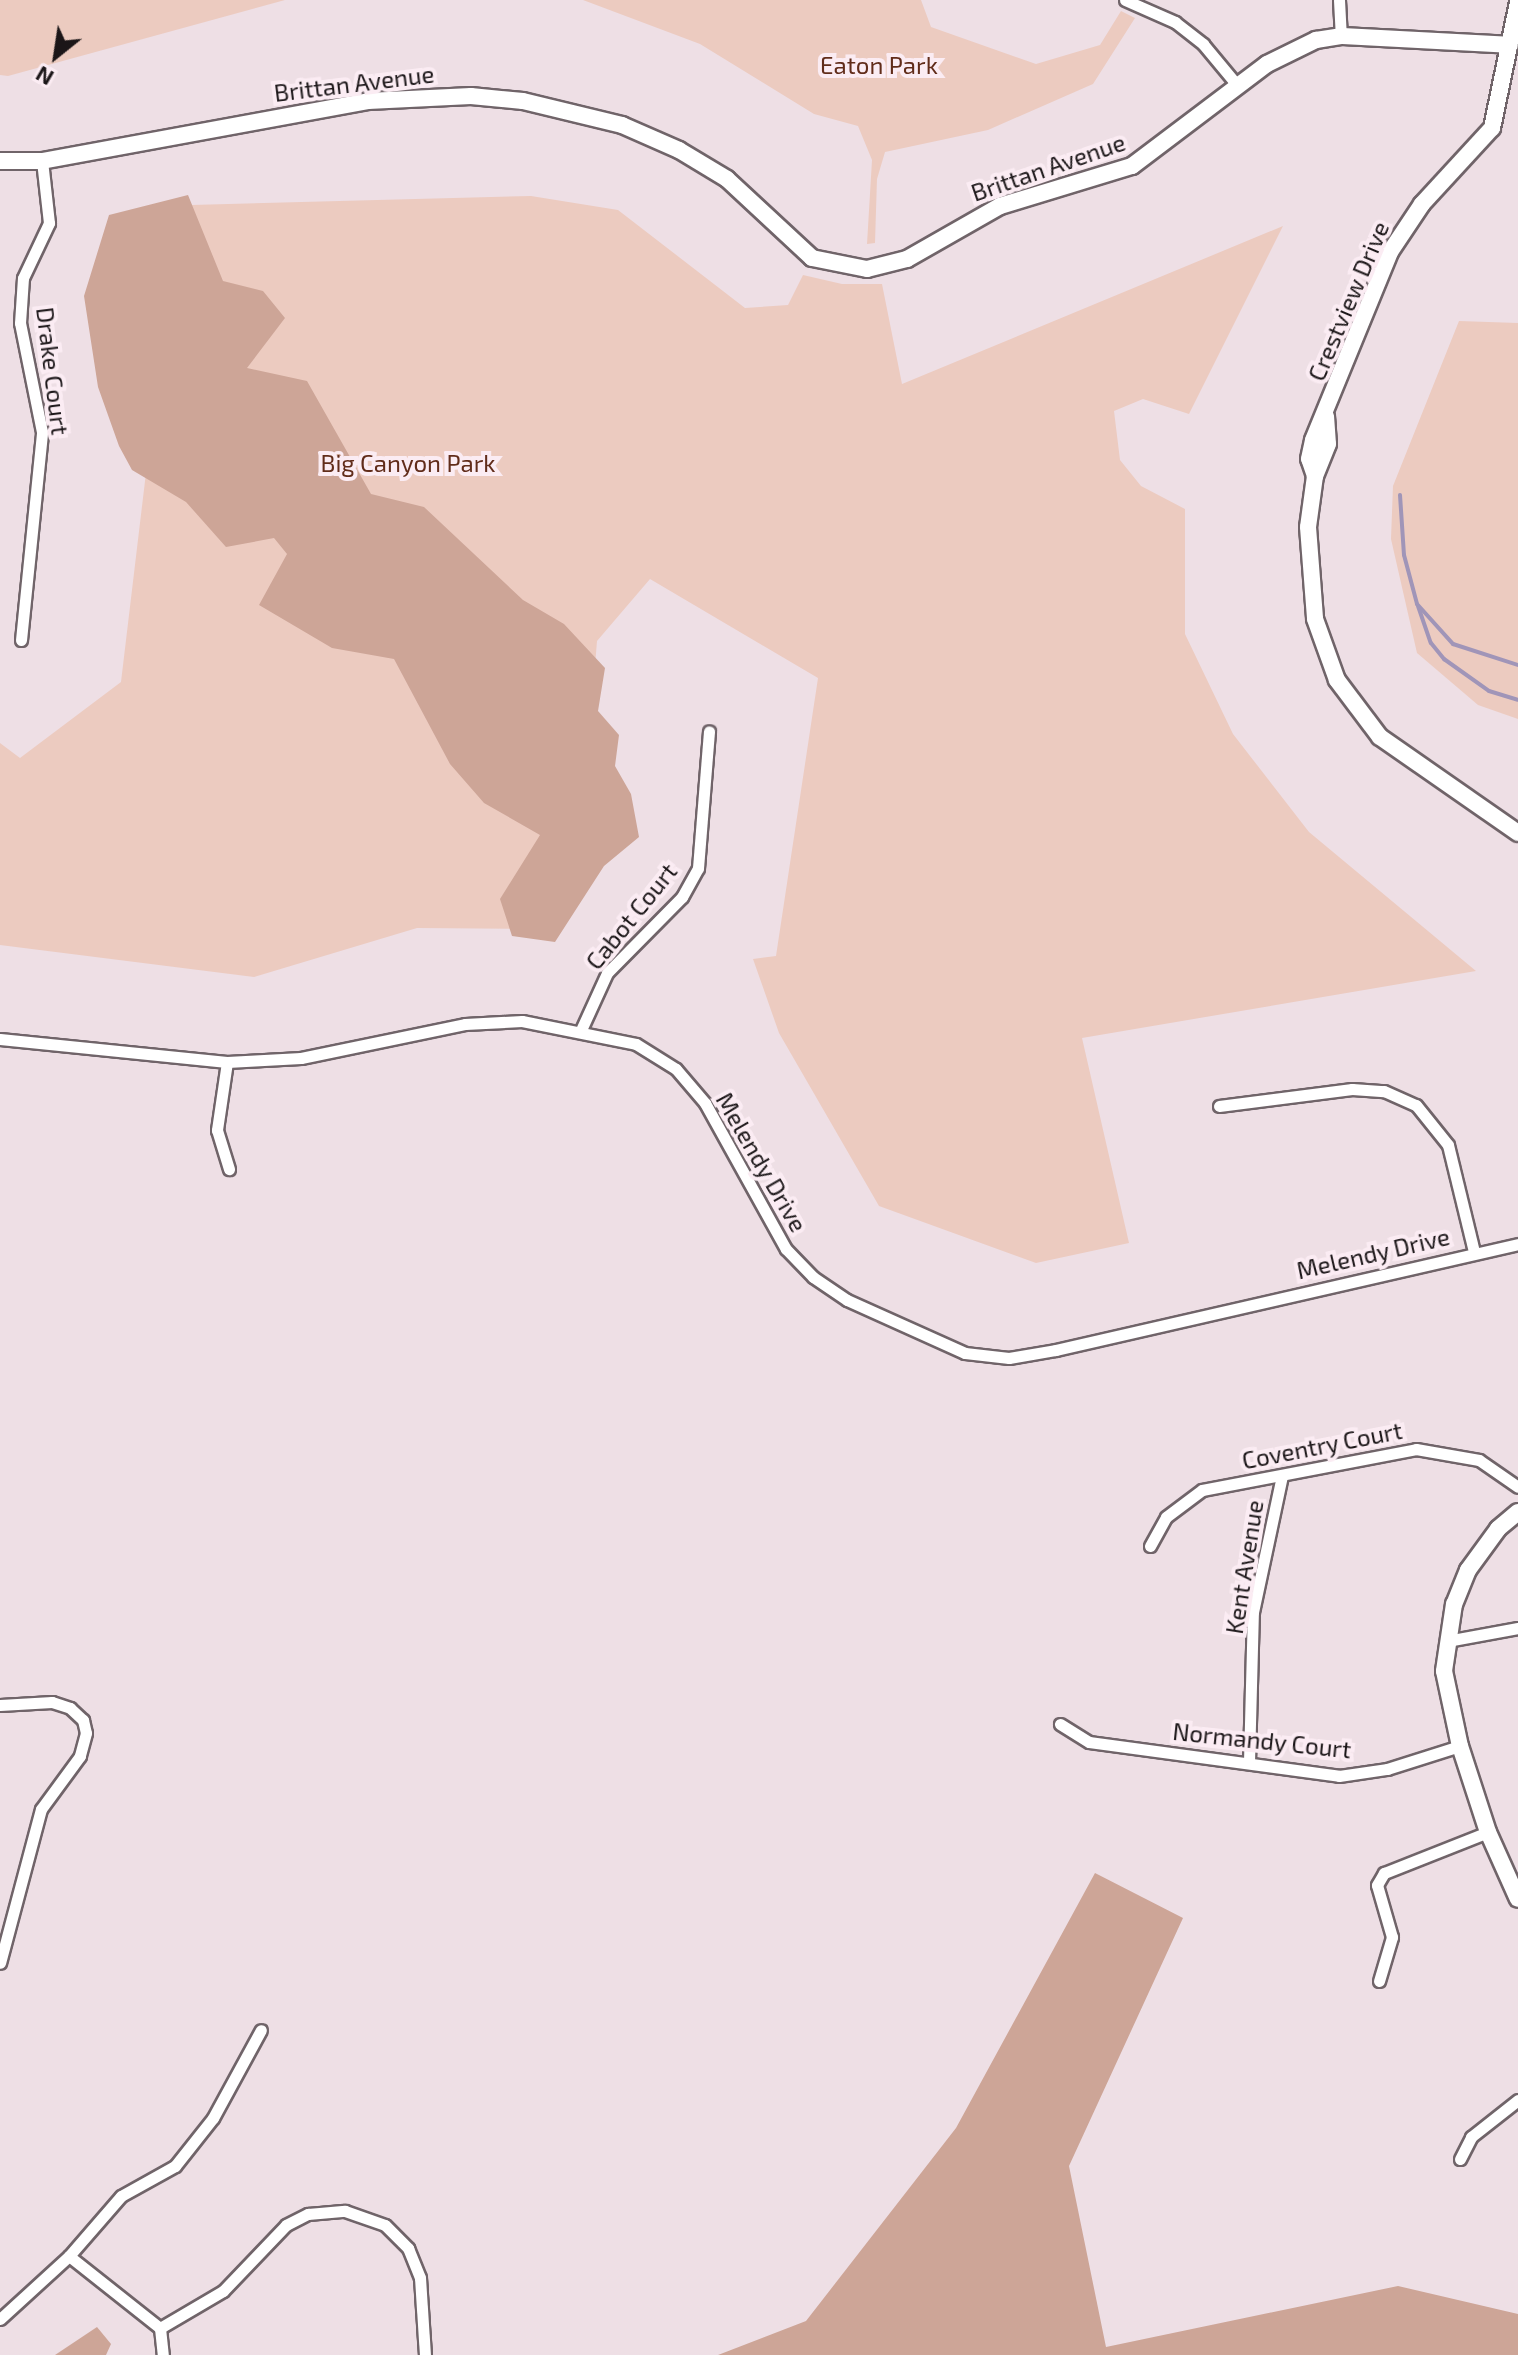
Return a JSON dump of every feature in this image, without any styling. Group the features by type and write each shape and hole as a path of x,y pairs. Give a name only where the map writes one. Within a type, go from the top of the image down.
{"main road":[{"name":"Crestview Drive","path":"1518,2 1514,45 1492,128 1422,204 1397,239 1326,414 1309,459 1315,476 1308,527 1315,619 1337,680 1380,737 1518,833"},
{"name":"Brittan Avenue","path":"0,161 42,161 368,101 471,96 523,101 622,125 679,150 727,179 812,258 867,269 907,259 1000,206 1132,166 1237,85 1296,50 1341,36 1514,45"},
{"path":"1518,1512 1498,1529 1468,1570 1447,1641 1444,1671 1460,1746 1488,1832 1518,1899"}],"street":[{"path":"1125,0 1175,22 1203,44 1237,85"},
{"path":"1339,0 1341,36"},
{"name":"Drake Court","path":"21,640 42,432 20,323 23,278 49,223 42,161"},
{"name":"Cabot Court","path":"581,1030 607,973 682,897 698,868 709,731"},
{"name":"Melendy Drive","path":"0,1039 227,1062 301,1058 465,1024 522,1021 581,1030 636,1044 676,1069 705,1103 786,1249 813,1277 847,1300 965,1353 1009,1358 1056,1350 1518,1244"},
{"path":"227,1062 217,1130 229,1169"},
{"path":"1219,1106 1352,1089 1384,1091 1416,1105 1448,1145 1474,1252"},
{"name":"Coventry Court","path":"1150,1546 1166,1517 1202,1490 1416,1449 1479,1460 1518,1487"},
{"name":"Kent Avenue","path":"1249,1762 1253,1612 1282,1475"},
{"path":"1447,1641 1518,1628"},
{"path":"0,1705 52,1702 70,1708 83,1720 86,1733 80,1756 41,1809 0,1963"},
{"name":"Normandy Court","path":"1060,1724 1089,1742 1339,1776 1387,1769 1460,1746"},
{"path":"1379,1981 1392,1937 1377,1885 1384,1873 1488,1832"},
{"path":"0,2319 69,2256 121,2196 175,2166 213,2118 261,2030"},
{"path":"1460,2159 1471,2137 1518,2100"},
{"path":"160,2328 223,2291 286,2225 308,2214 345,2211 385,2225 408,2248 420,2278 425,2355"},
{"path":"69,2256 160,2328 163,2355"}],"green space":[{"path":"0,0 285,0 8,76 0,75"},
{"name":"Eaton Park","path":"583,0 921,0 931,27 1036,64 1100,45 1121,11 1135,18 1093,84 988,130 885,152 877,179 875,243 867,244 872,160 858,126 814,114 700,44"},
{"name":"Big Canyon Park","path":"531,196 618,210 745,308 788,305 803,275 842,284 882,284 902,384 1283,226 1189,414 1143,399 1114,411 1120,460 1141,486 1185,509 1185,634 1233,734 1309,832 1476,971 1082,1038 1129,1243 1036,1263 879,1206 779,1033 753,959 776,956 818,678 650,579 597,641 585,790 539,929 417,928 254,977 0,945 0,743 20,758 121,682 148,456 154,206"},
{"path":"1459,321 1518,323 1518,719 1478,705 1417,653 1391,539 1393,486"}],"shaded area":[{"path":"188,195 223,281 263,291 285,318 247,368 307,381 371,494 424,507 523,600 564,624 605,668 598,711 619,735 615,766 631,794 639,837 604,866 555,942 512,936 500,899 540,835 484,803 450,764 394,659 332,648 259,605 287,554 274,538 226,547 186,502 132,470 119,446 98,387 84,296 109,215"},
{"path":"1095,1873 1183,1918 1069,2166 1106,2347 1398,2286 1518,2314 1518,2355 718,2355 806,2321 956,2128"},
{"path":"97,2327 111,2344 106,2355 55,2355"}],"waterway":[{"path":"1400,495 1404,555 1417,604 1453,644 1518,665"},
{"path":"1418,606 1431,643 1444,659 1489,691 1518,700"}]}
